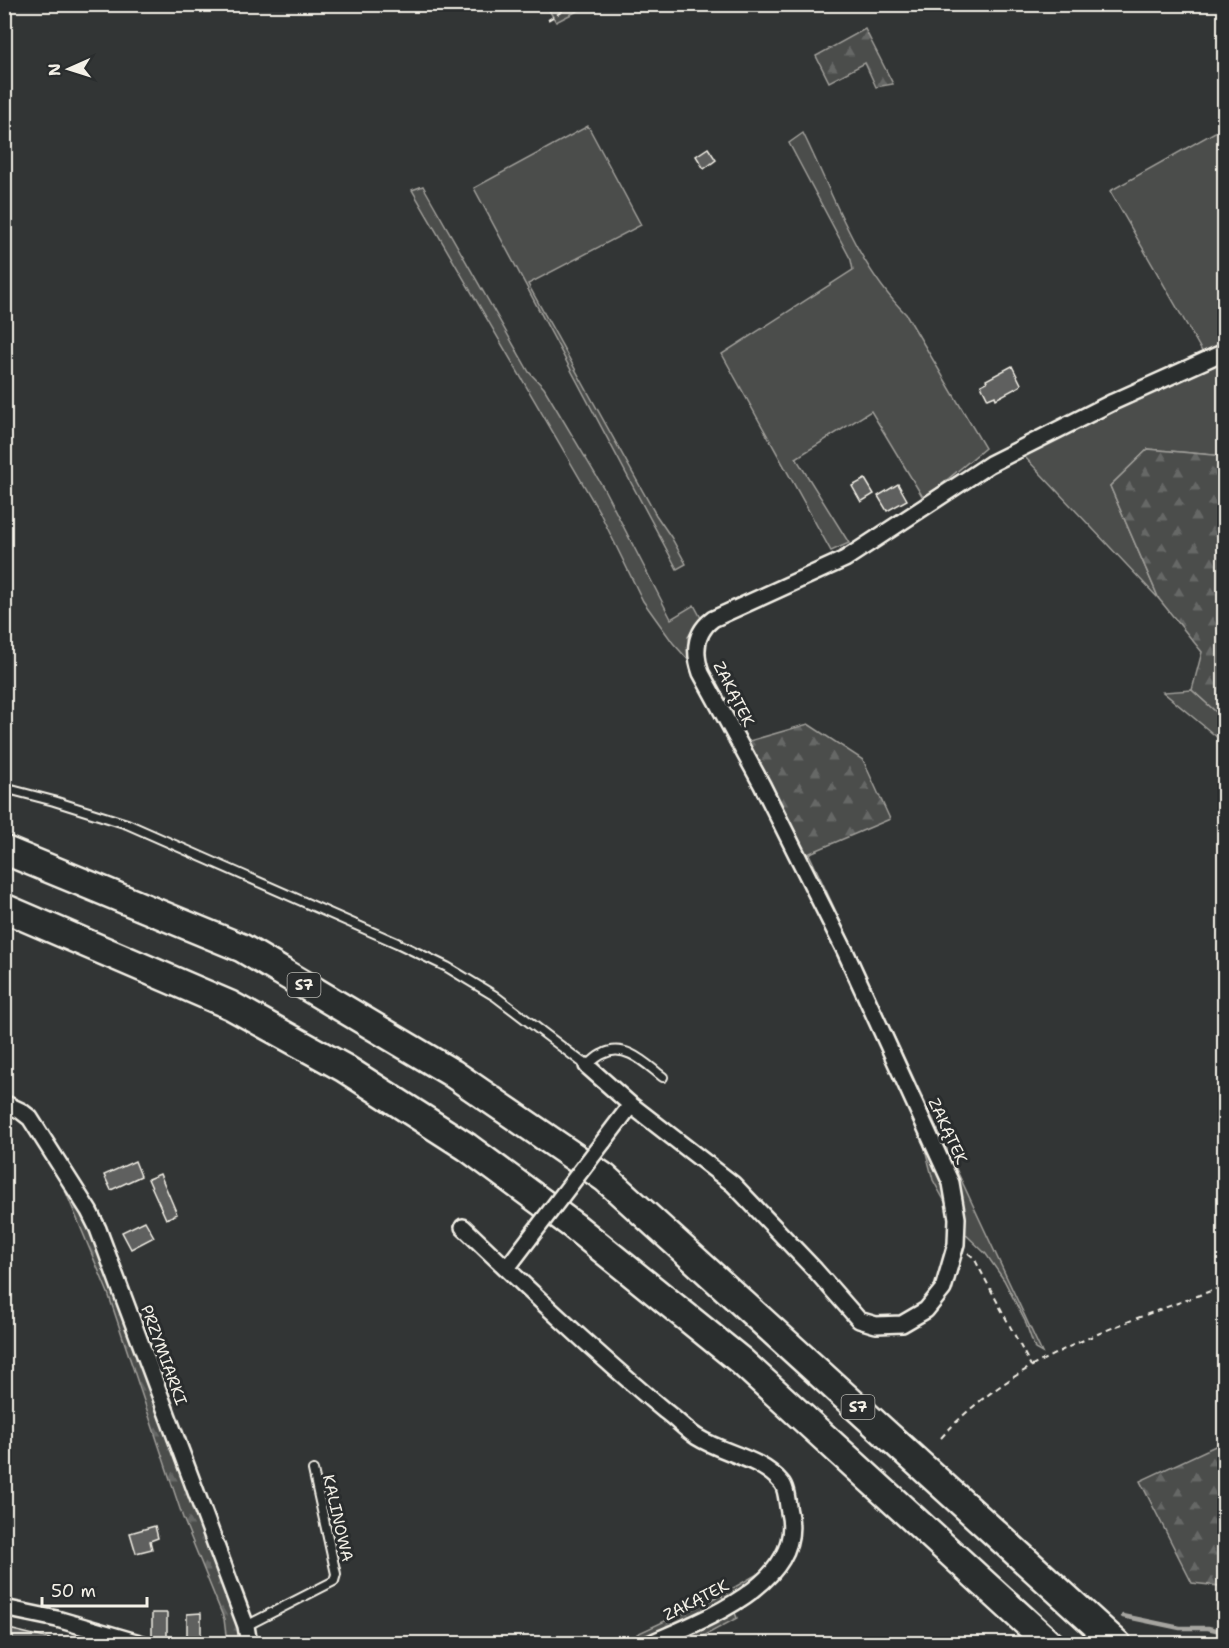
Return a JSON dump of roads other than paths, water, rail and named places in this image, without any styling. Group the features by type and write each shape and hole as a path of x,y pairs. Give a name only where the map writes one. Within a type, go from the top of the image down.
{"highway":[{"name":"S7","path":"4,850 242,948 452,1073 605,1178 1117,1644"},
{"path":"4,908 230,1005 344,1068 466,1147 574,1226 741,1361 1050,1644"}],"street":[{"name":"ZAKĄTEK","path":"587,1066 632,1106 733,1184 859,1320 876,1325 902,1324 926,1310 943,1289 956,1244 957,1218 951,1182 845,951 762,785 701,673 697,660 697,640 704,626 713,619 845,559 990,464 1113,402 1224,352"},
{"name":"PRZYMIARKI","path":"4,1103 21,1111 30,1119 89,1211 98,1229 246,1626 249,1644"},
{"path":"507,1268 632,1106"},
{"name":"ZAKĄTEK","path":"463,1227 572,1330 697,1437 725,1451 758,1463 783,1483 793,1526 789,1545 781,1563 764,1580 731,1606 649,1644"},
{"path":"4,1608 57,1619 143,1644"}],"lane":[{"name":"ZAKĄTEK","path":"4,788 127,824 397,943 495,996 587,1066"},
{"path":"587,1066 602,1054 617,1050 624,1051 640,1059 663,1077"},
{"name":"KALINOWA","path":"246,1626 334,1581 336,1574 313,1470"}],"waterway":[{"path":"1123,1616 1180,1628 1208,1628 1224,1632"}]}
